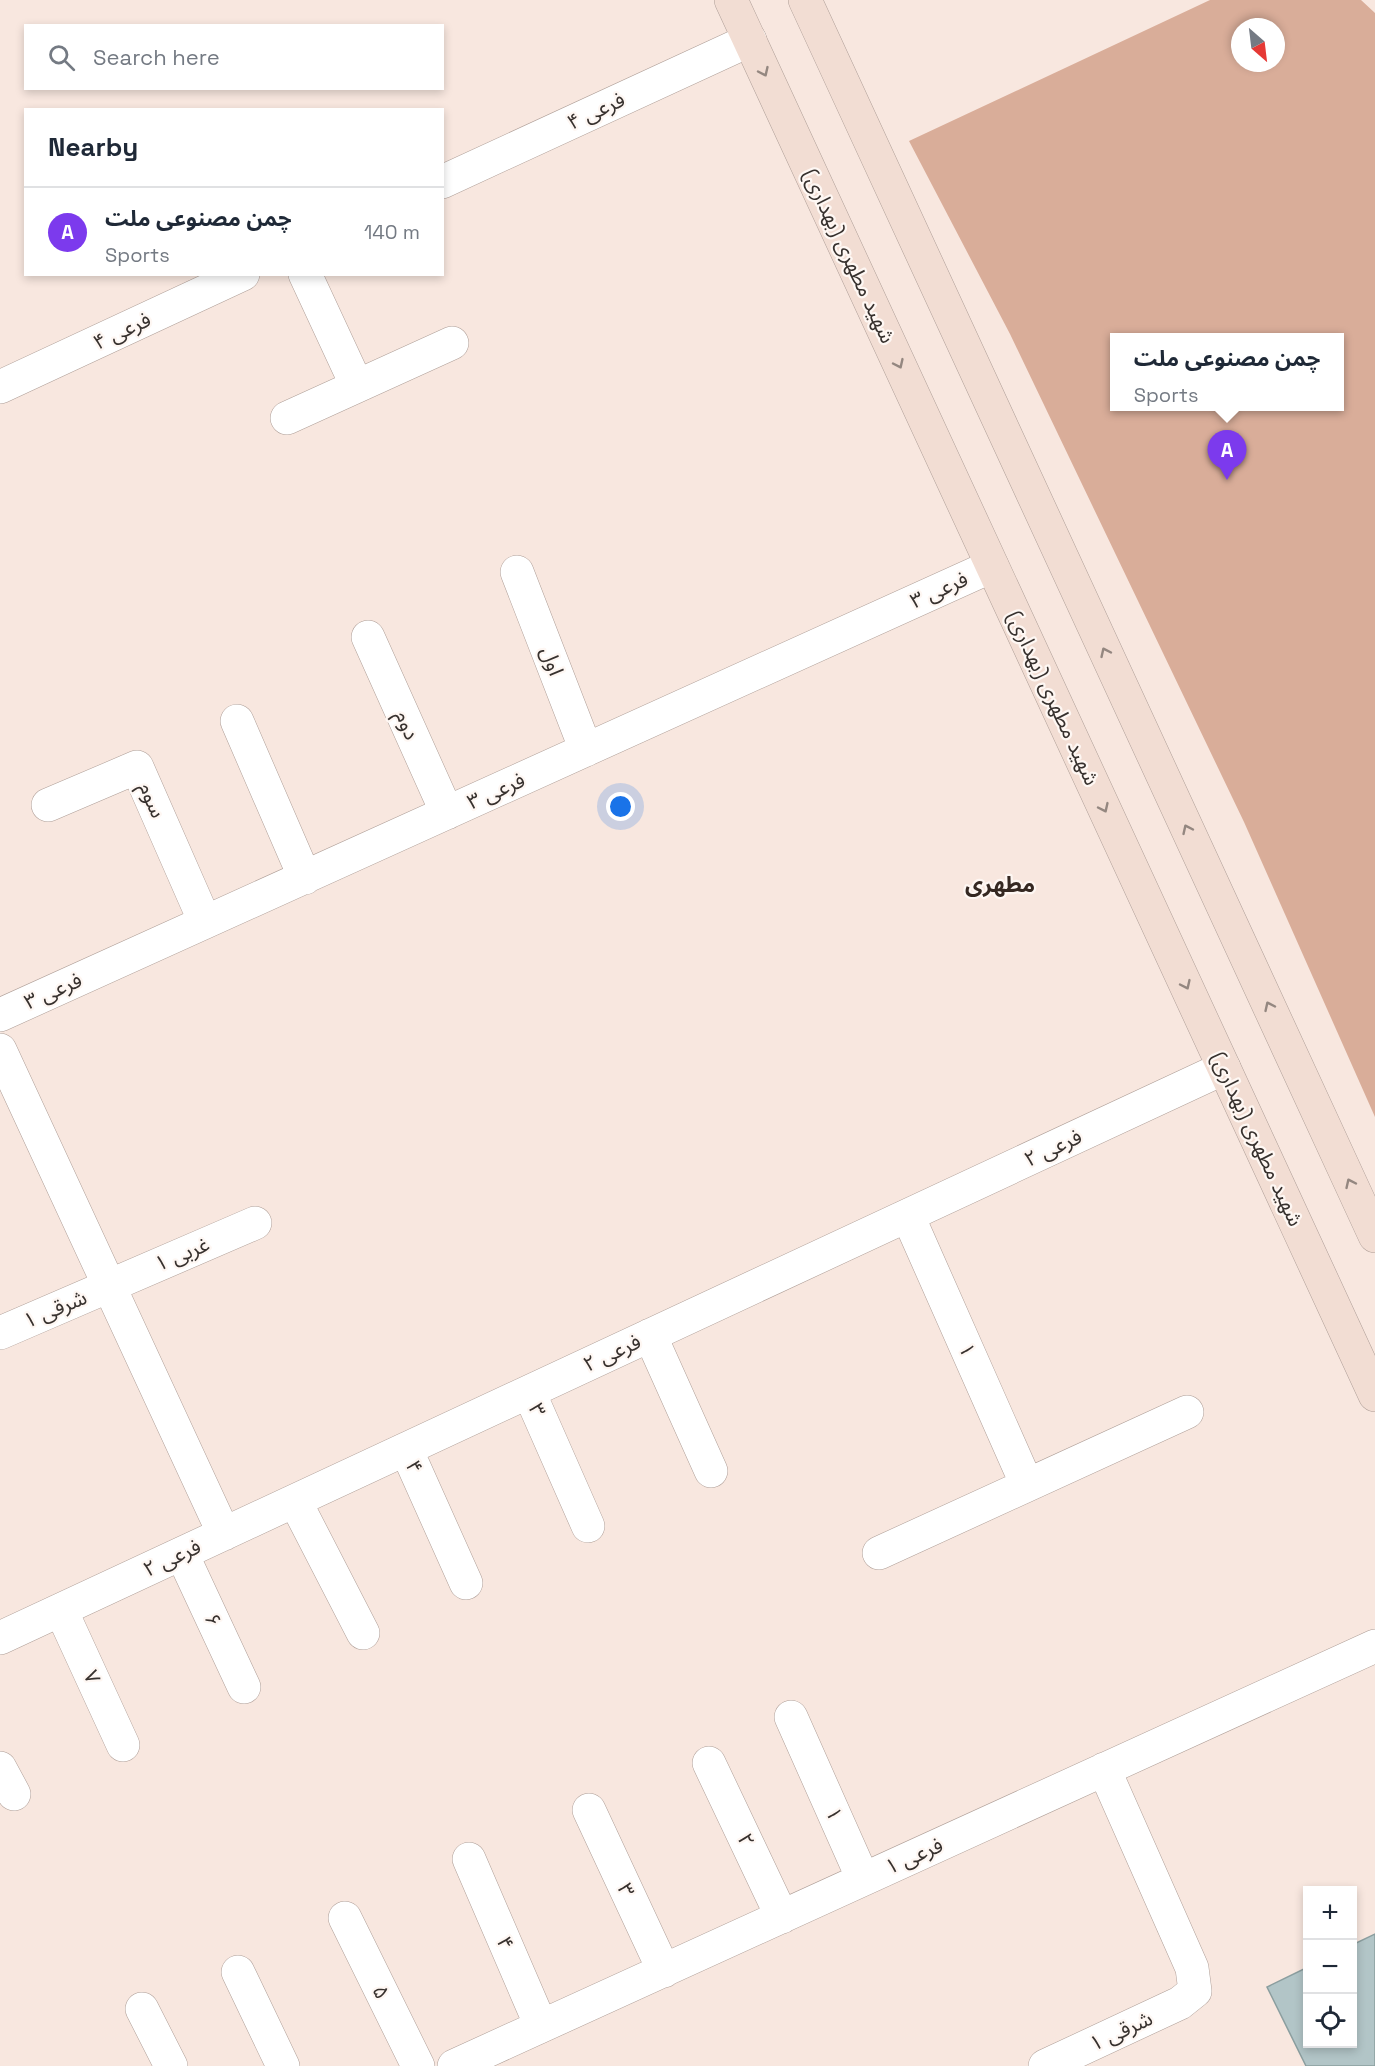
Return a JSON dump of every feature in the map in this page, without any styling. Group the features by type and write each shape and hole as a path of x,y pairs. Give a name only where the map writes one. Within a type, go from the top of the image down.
{"main road":[{"name":"شهید مطهری (بهداری)","path":"732,0 1375,1395"},
{"path":"805,0 1375,1236"}],"street":[{"name":"فرعی ۴","path":"444,181 750,40"},
{"name":"فرعی ۴","path":"0,387 239,276"},
{"path":"306,276 357,386"},
{"path":"287,418 452,343"},
{"name":"فرعی ۳","path":"0,1015 992,566"},
{"name":"اول","path":"518,572 586,750"},
{"name":"دوم","path":"368,637 447,813"},
{"path":"237,721 305,878"},
{"name":"سوم","path":"48,805 137,767 206,922"},
{"path":"0,1050 224,1534"},
{"name":"فرعی ۲","path":"0,1638 1224,1068"},
{"name":"۱","path":"908,1216 1028,1485"},
{"name":"۱ غربی","path":"109,1285 255,1222"},
{"name":"۱ شرقی","path":"0,1333 109,1285"},
{"path":"651,1335 711,1472"},
{"name":"۳","path":"529,1392 588,1527"},
{"path":"879,1552 1187,1412"},
{"name":"۴","path":"406,1449 466,1584"},
{"path":"295,1501 363,1633"},
{"name":"۶","path":"182,1554 244,1687"},
{"name":"۷","path":"61,1610 123,1745"},
{"name":"فرعی ۱","path":"454,2066 1375,1646"},
{"name":"۱","path":"791,1717 863,1879"},
{"name":"۲","path":"709,1763 782,1917"},
{"name":"۱ شرقی","path":"1045,2066 1180,2003 1195,1991 1192,1968 1104,1769"},
{"name":"۳","path":"589,1810 664,1971"},
{"name":"۴","path":"469,1859 541,2026"},
{"name":"۵","path":"345,1918 418,2066"},
{"path":"238,1972 283,2066"},
{"path":"142,2009 171,2066"}],"shaded area":[{"path":"1210,0 1361,0 1375,13 1375,1117 1244,822 1010,334 909,141"}],"building":[{"path":"1375,1934 1375,2066 1306,2066 1267,1987 1303,1969 1303,2048 1357,2048 1357,1943"}],"place":[{"name":"چمن مصنوعی ملت","path":"1227,480"}],"district":[{"name":"مطهری","path":"1000,884"}]}
